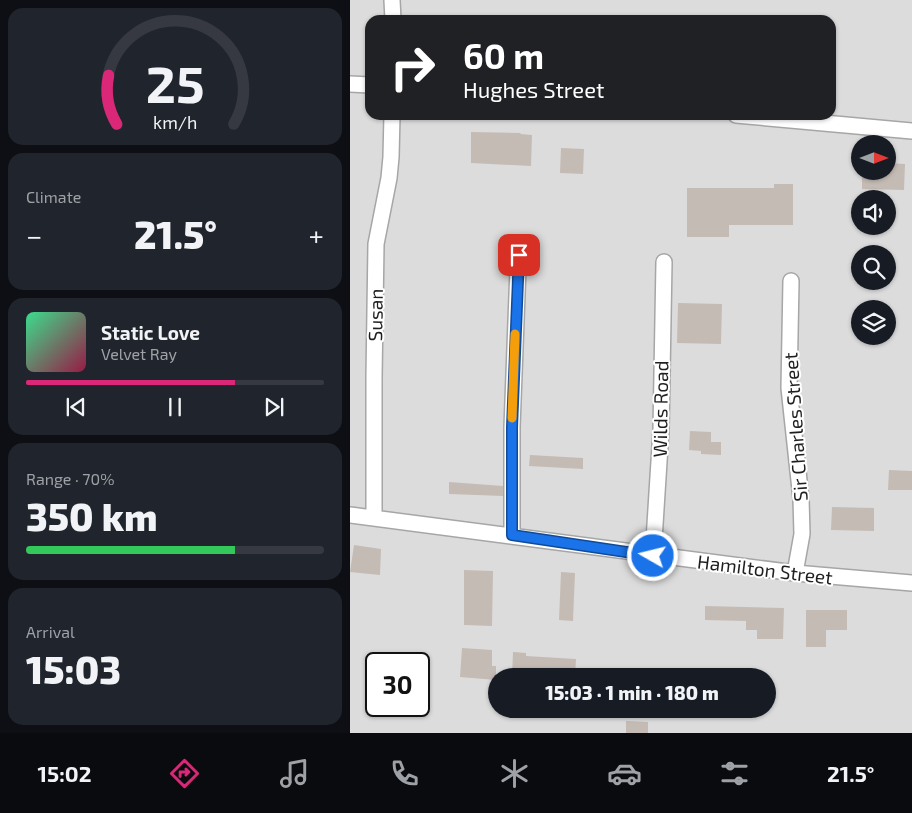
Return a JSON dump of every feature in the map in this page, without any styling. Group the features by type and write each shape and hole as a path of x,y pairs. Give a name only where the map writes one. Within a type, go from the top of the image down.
{"street":[{"path":"392,0 392,15"},
{"path":"350,84 365,86"},
{"name":"Susan","path":"374,517 376,244 390,171 392,120"},
{"path":"795,120 912,130"},
{"path":"512,535 512,427 520,243"},
{"name":"Wilds Road","path":"653,556 661,430 664,262"},
{"name":"Sir Charles Street","path":"791,281 789,388 801,499 802,534 795,573"},
{"name":"Hamilton Street","path":"350,515 512,535 653,556 795,573 912,583"}],"shaded area":[{"path":"350,0 912,0 912,733 350,733"}],"building":[{"path":"471,132 532,135 531,166 471,163"},
{"path":"561,148 584,149 583,174 560,173"},
{"path":"896,163 905,164 904,190 862,189 862,180 896,180"},
{"path":"774,184 793,184 793,225 729,225 729,237 687,237 687,188 774,188"},
{"path":"678,303 722,304 721,344 677,343"},
{"path":"690,431 711,432 711,442 721,442 721,455 701,454 701,451 689,450"},
{"path":"530,455 583,458 583,469 529,466"},
{"path":"889,470 912,471 912,490 888,490"},
{"path":"449,482 503,486 503,496 449,494"},
{"path":"832,507 874,508 874,531 831,530"},
{"path":"354,545 381,549 380,575 350,572"},
{"path":"464,570 493,571 492,626 464,625"},
{"path":"561,572 575,573 573,621 559,620"},
{"path":"705,606 784,608 783,639 757,639 757,630 746,630 746,621 705,620"},
{"path":"806,610 847,610 847,630 826,630 826,647 806,647"},
{"path":"462,648 492,650 492,666 496,666 496,668 488,668 488,679 460,677"},
{"path":"513,652 526,653 526,656 576,659 575,668 512,668"},
{"path":"626,721 648,722 648,733 626,733"}],"slow traffic":[{"path":"512,418 515,334"}],"route":[{"path":"519,255 512,427 512,535 653,556"}]}
